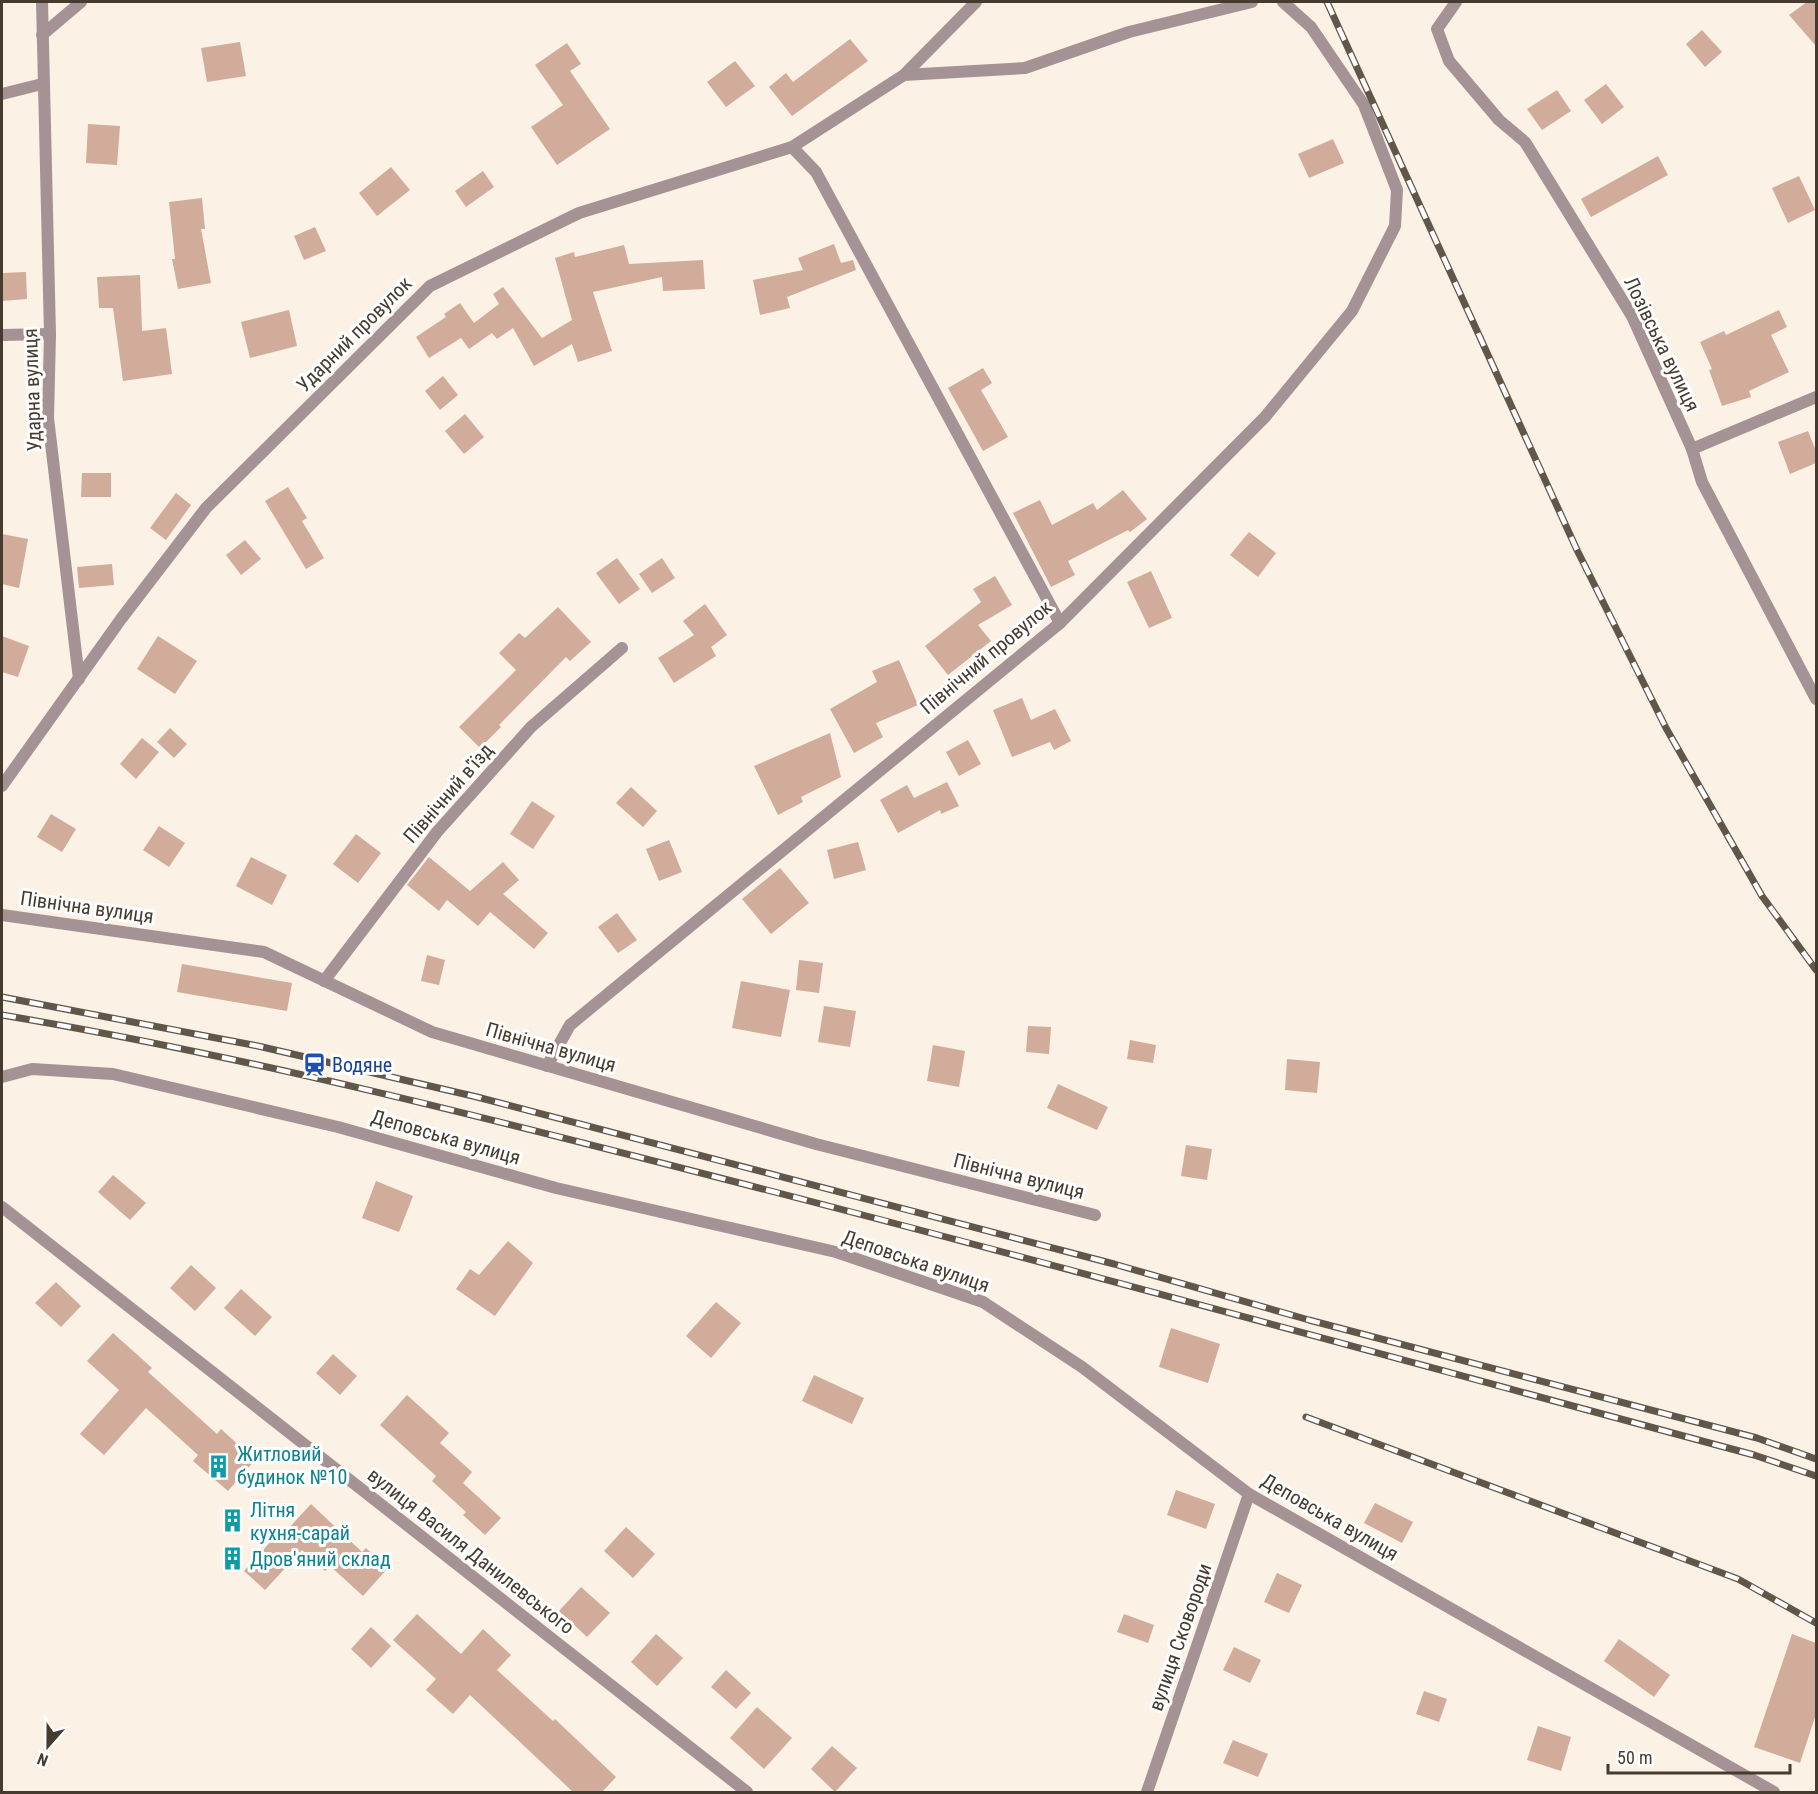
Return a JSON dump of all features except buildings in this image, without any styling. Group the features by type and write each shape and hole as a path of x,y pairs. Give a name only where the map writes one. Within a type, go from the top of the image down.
{"street":[{"name":"Ударна вулиця","path":"42,2 42,84 50,333 48,418 79,679"},
{"path":"42,35 81,2"},
{"name":"Ударний провулок","path":"79,679 206,508 430,286 579,213 792,147 904,75 976,2"},
{"path":"904,75 1025,68 1129,32 1252,2"},
{"name":"Північний провулок","path":"547,1066 570,1025 1060,622 1265,417 1352,311 1395,226 1397,190 1364,105 1311,27 1283,2"},
{"name":"Лозівська вулиця","path":"1456,2 1437,29 1449,61 1499,120 1526,142 1632,316 1692,449 1702,482 1816,699"},
{"path":"2,94 42,84"},
{"path":"792,147 816,172 1060,622"},
{"path":"2,334 50,333"},
{"path":"1692,449 1816,398"},
{"name":"Північний в'їзд","path":"324,981 437,832 524,736 622,648"},
{"path":"2,786 79,679"},
{"name":"Північна вулиця","path":"2,915 264,952 432,1032 806,1141 1095,1215"},
{"name":"Деповська вулиця","path":"2,1077 32,1068 113,1074 338,1126 556,1188 836,1252 983,1302 1082,1367 1249,1494 1773,1792"},
{"name":"вулиця Василя Данилевського","path":"2,1207 747,1792"},
{"name":"вулиця Сковороди","path":"1147,1792 1249,1494"}],"railway":[{"path":"1327,2 1577,550 1666,728 1762,896 1816,970"},
{"path":"2,997 258,1046 477,1097 1114,1264 1309,1320 1757,1438 1816,1459"},
{"path":"2,1015 184,1049 457,1111 985,1247 1754,1455 1816,1476"},
{"path":"1306,1417 1738,1579 1816,1623"}],"place":[{"name":"Водяне","path":"314,1065"},
{"name":"Житловий будинок №10","path":"219,1466"},
{"name":"Літня кухня-сарай","path":"232,1521"},
{"name":"Дров'яний склад","path":"232,1559"}]}
